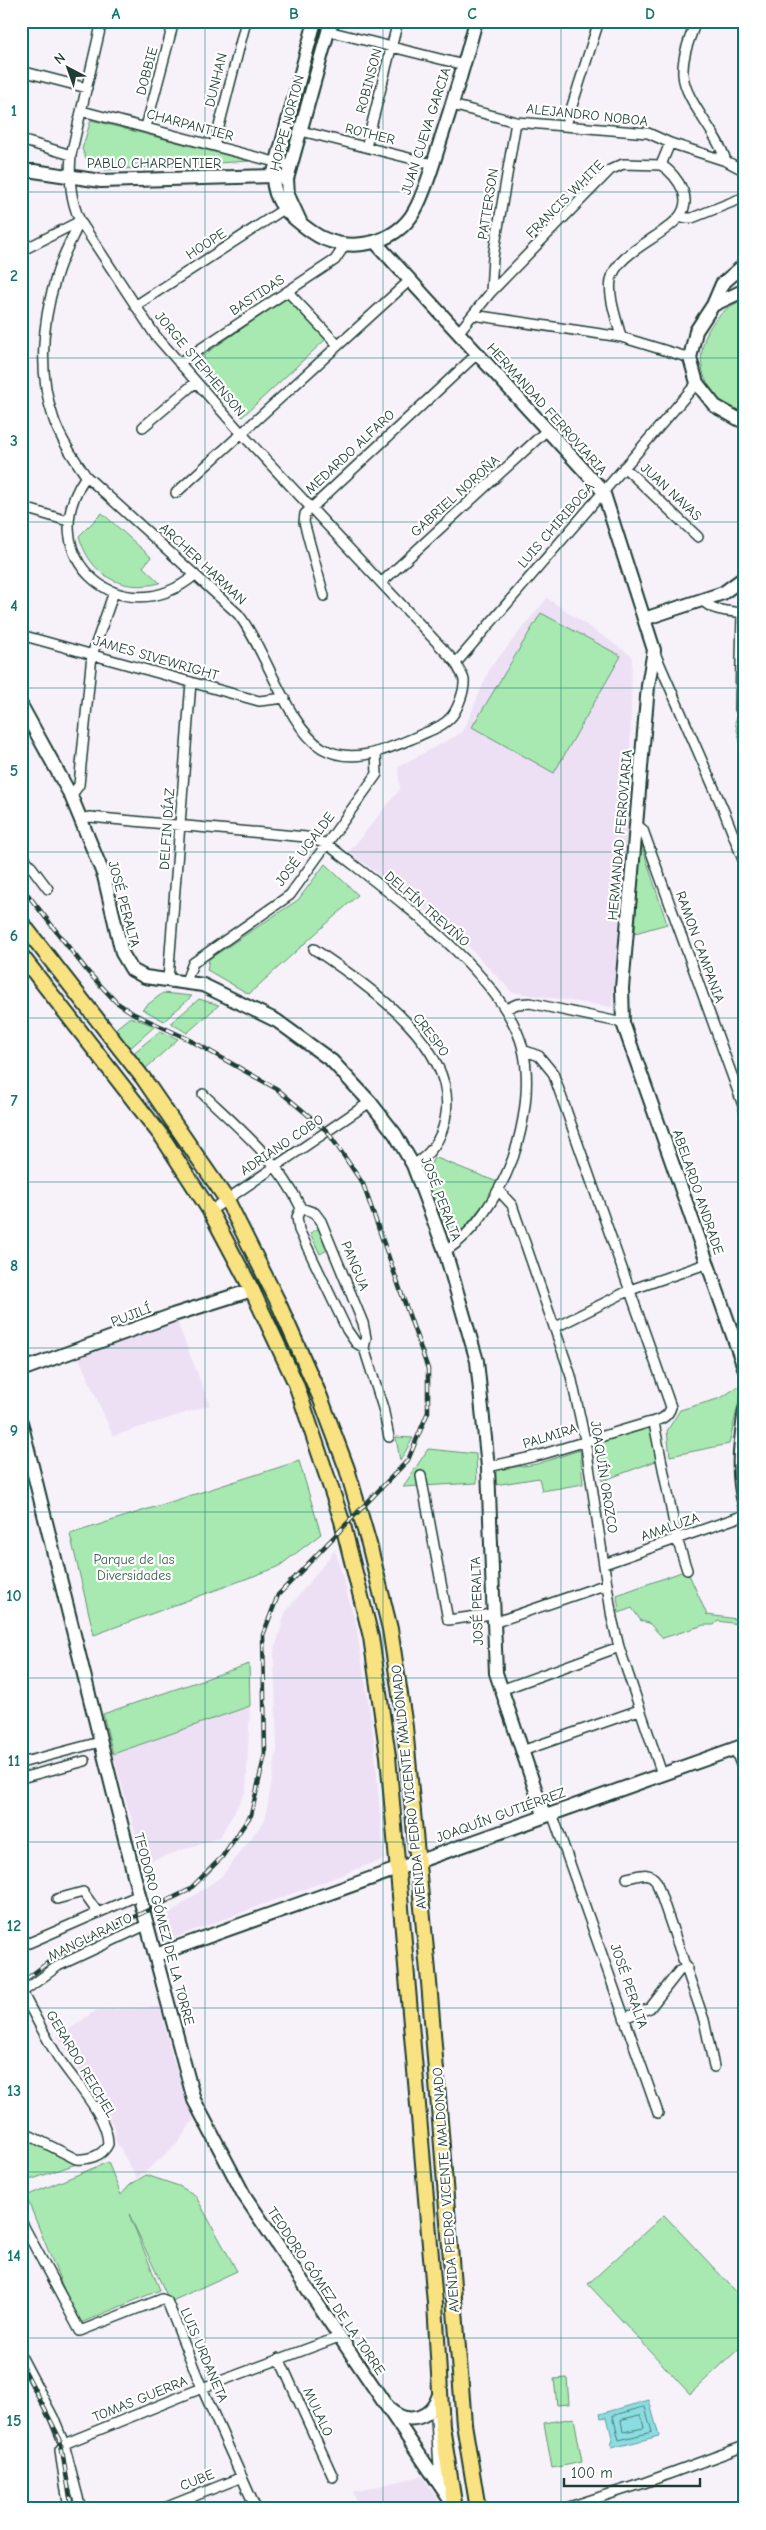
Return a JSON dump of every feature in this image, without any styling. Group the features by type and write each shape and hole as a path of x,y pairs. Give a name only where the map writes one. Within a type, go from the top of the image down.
{"main road":[{"name":"AVENIDA PEDRO VICENTE MALDONADO","path":"21,922 143,1078 226,1200 277,1300 320,1397 347,1469 369,1544 390,1629 400,1692 418,1862 462,2405 474,2497 478,2509"},
{"name":"AVENIDA PEDRO VICENTE MALDONADO","path":"21,955 163,1138 210,1211 252,1290 296,1384 342,1520 371,1637 380,1688 398,1869 434,2293 438,2400 454,2507"}],"street":[{"path":"92,21 102,22"},
{"name":"DOBBIE","path":"146,127 174,21"},
{"name":"DUNHAN","path":"214,146 246,21"},
{"name":"HOPPE NORTON","path":"301,224 288,207 276,197 273,176 315,21"},
{"name":"ROBINSON","path":"366,147 398,21"},
{"name":"JUAN CUEVA GARCIA","path":"301,224 322,237 345,245 376,243 394,232 415,212 452,105 476,21"},
{"path":"566,125 598,21"},
{"path":"696,21 683,61 682,76 688,92 721,145 726,162"},
{"name":"JORGE STEPHENSON","path":"102,22 70,155 69,177 73,206 80,221 155,336 242,434 456,663"},
{"path":"330,26 392,47 464,65"},
{"name":"HOPPE NORTON","path":"288,207 289,173 330,26"},
{"path":"21,71 87,88"},
{"name":"ALEJANDRO NOBOA","path":"452,105 516,122 648,132 670,144 726,162 745,171"},
{"name":"CHARPANTIER","path":"82,111 277,162 289,173"},
{"name":"PATTERSON","path":"491,292 494,257 516,122"},
{"name":"ROTHER","path":"301,131 433,164"},
{"name":"PABLO CHARPENTIER","path":"21,140 70,155"},
{"path":"621,336 612,290 611,280 614,272 625,257 680,218 686,207 686,197 676,180 662,165 670,144"},
{"name":"FRANCIS WHITE","path":"458,333 491,292 610,170 623,164 662,165"},
{"name":"PABLO CHARPENTIER","path":"21,171 34,171 101,181 273,176 289,173"},
{"path":"680,218 692,218 745,198"},
{"name":"HOOPE","path":"135,306 288,207"},
{"path":"21,251 80,221"},
{"name":"ARCHER HARMAN","path":"80,221 56,276 47,317 43,354 46,391 54,421 69,450 86,476 238,614 251,630 305,735 323,749 345,756 376,754 437,728 452,716 461,698 464,680 456,663"},
{"path":"376,243 458,333"},
{"name":"BASTIDAS","path":"179,363 335,260 345,245"},
{"path":"745,266 742,280 745,285"},
{"path":"745,266 722,284 714,305 696,331 690,358 697,383 714,406 740,420 745,420"},
{"path":"176,493 409,281"},
{"path":"714,305 745,290"},
{"path":"288,292 338,345"},
{"path":"473,315 621,336 690,358"},
{"name":"HERMANDAD FERROVIARIA","path":"458,333 603,491 654,650 724,811 745,865"},
{"name":"MEDARDO ALFARO","path":"324,596 304,522 311,508 477,354"},
{"path":"143,427 196,382"},
{"name":"LUIS CHIRIBOGA","path":"456,663 697,383"},
{"name":"GABRIEL NOROÑA","path":"382,582 546,431"},
{"name":"JUAN NAVAS","path":"624,467 698,537"},
{"path":"86,476 74,497 68,521 71,543 80,564 89,576 114,592 143,598 171,591 195,575"},
{"path":"21,507 68,521"},
{"path":"644,619 723,593 745,577"},
{"path":"71,796 79,786 92,654 114,592"},
{"path":"702,600 708,606 718,610 743,613 740,709"},
{"name":"JAMES SIVEWRIGHT","path":"21,635 259,701 285,698"},
{"name":"HERMANDAD FERROVIARIA","path":"622,1024 622,988 636,824 648,686 654,650"},
{"name":"DELFIN DÍAZ","path":"168,979 191,682"},
{"name":"JOSÉ PERALTA","path":"21,705 71,796 104,876 126,962 138,974 186,981 218,992 277,1021 332,1060 370,1102 395,1134 413,1165 445,1251 477,1361 488,1467 495,1663 501,1690 522,1751 548,1814 658,2113"},
{"name":"JOSÉ UGALDE","path":"186,981 193,962 290,894 377,774 376,754"},
{"name":"DELFÍN TREVIÑO","path":"80,819 90,817 306,837 328,844 440,935 474,971 506,1009 516,1027 524,1050 526,1098 522,1124 510,1165 499,1191 463,1238 445,1251"},
{"name":"RAMON CAMPANIA","path":"636,824 643,830 745,1111"},
{"path":"21,853 48,889"},
{"name":"CRESPO","path":"314,949 356,978 388,1004 416,1034 436,1063 443,1080 446,1100 443,1128 433,1149 424,1159 413,1165"},
{"path":"506,1009 517,1004 530,1002 622,1024"},
{"name":"ABELARDO ANDRADE","path":"622,1024 745,1370"},
{"path":"524,1050 539,1056 553,1073 671,1407 668,1414 654,1423 677,1539 688,1570"},
{"name":"PANGUA","path":"203,1094 254,1142 276,1166 301,1208"},
{"name":"ADRIANO COBO","path":"210,1211 370,1102"},
{"name":"JOAQUÍN OROZCO","path":"499,1191 512,1205 556,1327 571,1376 585,1440 607,1584 619,1647 662,1774"},
{"name":"PANGUA","path":"301,1208 309,1208 316,1213 321,1221 363,1322 366,1338 364,1348 383,1408 389,1438"},
{"name":"PANGUA","path":"301,1208 297,1217 300,1230 347,1330 356,1343 364,1348"},
{"path":"556,1327 630,1290 703,1265"},
{"name":"PUJILÍ","path":"21,1370 173,1315 252,1290"},
{"path":"745,1410 738,1458 745,1506"},
{"name":"TEODORO GÓMEZ DE LA TORRE","path":"21,1422 146,1925 156,1955 194,2100 244,2196 454,2507"},
{"name":"PALMIRA","path":"488,1467 540,1455 647,1423 654,1423"},
{"path":"421,1476 448,1620 493,1618 607,1584"},
{"name":"AMALUZA","path":"604,1564 745,1515"},
{"path":"501,1690 619,1647"},
{"path":"522,1751 639,1710"},
{"path":"21,1763 100,1742"},
{"path":"740,1747 745,1774"},
{"name":"JOAQUÍN GUTIÉRREZ","path":"156,1955 740,1747"},
{"path":"21,1778 85,1761"},
{"path":"627,1878 647,1874 653,1876 687,1967 704,2020 714,2067"},
{"path":"56,1899 83,1892 98,1912"},
{"path":"21,1940 28,1943 139,1895"},
{"name":"MANGLARALTO","path":"22,1992 58,1966 146,1925"},
{"path":"624,2018 650,2008 680,1971 687,1967"},
{"name":"GERARDO REICHEL","path":"21,2131 76,2159 86,2159 96,2155 104,2150 108,2144 104,2129 91,2103 56,2054 22,1992"},
{"name":"LUIS URDANETA","path":"21,2221 78,2330 82,2331 165,2299 256,2509"},
{"name":"TOMAS GUERRA","path":"64,2444 279,2358 339,2337"},
{"path":"21,2356 53,2417 64,2444 81,2509"},
{"name":"MULALO","path":"279,2358 333,2477"},
{"name":"TEODORO GÓMEZ DE LA TORRE","path":"381,2400 398,2416 406,2419 424,2416 438,2400"},
{"path":"438,2400 440,2486"},
{"path":"64,2444 60,2450 69,2509"},
{"path":"563,2509 641,2484 745,2446"},
{"name":"CUBE","path":"162,2509 242,2477"}],"shaded area":[{"path":"547,598 632,656 629,808 612,1007 512,992 451,928 349,852 400,789 398,767 463,732 490,668"},
{"path":"177,1322 210,1405 113,1436 79,1358"},
{"path":"335,1550 356,1625 373,1732 384,1859 160,1943 154,1924 222,1876 265,1820 277,1750 274,1652 285,1613"},
{"path":"250,1706 246,1791 220,1837 144,1863 113,1754"},
{"path":"160,2007 173,2059 194,2119 177,2144 137,2179 115,2139 115,2128 58,2037 97,2010"},
{"path":"422,2476 444,2509 360,2509 353,2492"}],"green space":[{"path":"91,120 249,161 105,170 88,163 82,149"},
{"path":"286,298 326,339 242,417 195,361"},
{"path":"745,300 745,413 729,406 715,395 707,382 702,368 702,354 704,340 720,315 731,306"},
{"path":"102,513 151,557 143,567 160,583 132,585 120,583 99,571 84,550 79,536"},
{"path":"541,613 621,656 554,773 472,727"},
{"path":"740,709 745,709 745,761 735,722"},
{"path":"640,840 667,924 635,933"},
{"path":"325,864 358,895 249,994 207,970 209,959 298,900"},
{"path":"163,993 192,996 164,1021 142,1009"},
{"path":"199,999 219,1005 187,1033 171,1023"},
{"path":"130,1017 155,1026 127,1051 114,1030"},
{"path":"160,1031 178,1039 143,1071 131,1055"},
{"path":"434,1157 500,1183 465,1227 457,1233 446,1232 439,1225 424,1180"},
{"path":"320,1228 329,1249 320,1254 310,1233"},
{"path":"743,1383 729,1444 670,1456 667,1431 680,1410 721,1398"},
{"path":"647,1428 653,1431 656,1461 602,1481 595,1443"},
{"path":"396,1437 413,1438 400,1461"},
{"path":"428,1449 476,1454 477,1483 403,1487"},
{"path":"580,1450 583,1484 542,1491 539,1478 495,1485 495,1470 537,1464"},
{"name":"Parque de las Diversidades","path":"299,1461 321,1534 278,1567 94,1635 70,1534"},
{"path":"687,1570 707,1615 744,1620 745,1625 718,1621 714,1625 704,1625 663,1638 649,1623 641,1621 632,1608 619,1613 617,1595"},
{"path":"249,1664 250,1706 113,1754 103,1714"},
{"path":"21,2136 23,2136 76,2164 21,2183"},
{"path":"108,2162 121,2195 130,2185 146,2175 179,2186 195,2195 237,2271 170,2302 129,2214 160,2290 78,2324 26,2196"},
{"path":"664,2215 745,2301 745,2343 690,2394 588,2284"},
{"path":"567,2378 569,2404 557,2405 554,2379"},
{"path":"574,2418 582,2462 552,2468 544,2423"}],"water":[{"path":"649,2400 659,2436 612,2448 611,2443 613,2442 607,2417 601,2418 600,2414"}],"railway":[{"path":"21,886 88,972 116,1002 134,1014 188,1039 277,1089 327,1131 363,1184 428,1369 428,1412 408,1460 278,1595 263,1635 265,1754 251,1815 222,1857 189,1890 79,1944 50,1961 21,1983"},
{"path":"21,2363 60,2439 72,2509"}]}
